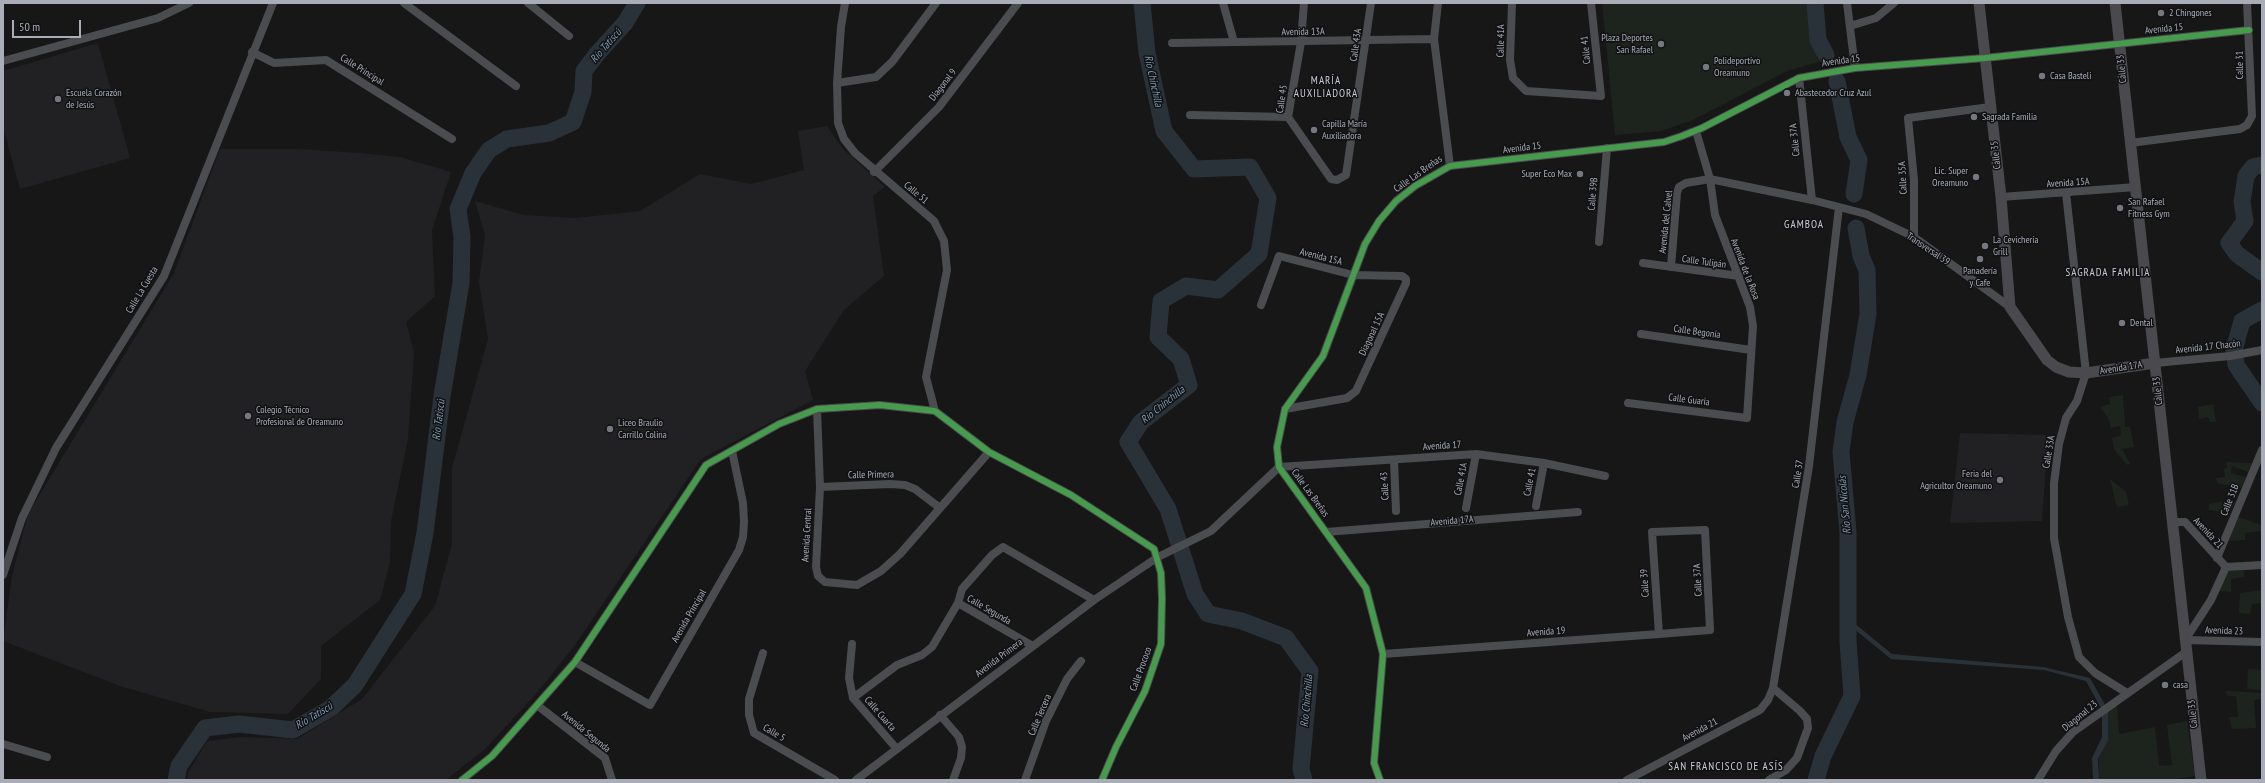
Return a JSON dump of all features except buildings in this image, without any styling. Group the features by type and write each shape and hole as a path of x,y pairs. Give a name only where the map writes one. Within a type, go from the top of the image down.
{"main road":[{"name":"Calle 35","path":"1979,3 2001,197 2010,307"},
{"name":"Calle 33","path":"2114,3 2136,187 2201,780"},
{"name":"Transversal 39","path":"2010,307 2047,360 2056,367 2069,372 2086,373"},
{"name":"Avenida 17A","path":"2086,373 2155,363"}],"street":[{"path":"3,61 158,18 189,3"},
{"name":"Calle La Cuesta","path":"3,575 22,518 56,448 164,276 252,52 273,3"},
{"path":"404,3 516,86"},
{"path":"528,3 569,36"},
{"name":"Calle 51","path":"845,3 841,27 837,83 838,123 844,139 855,153 874,172 934,221 944,241 946,270 926,377 934,411"},
{"path":"837,83 876,77 892,62 936,3"},
{"name":"Diagonal 9","path":"874,172 939,106 1018,3"},
{"path":"1223,3 1234,42"},
{"name":"Calle 45","path":"1304,3 1301,42 1288,118 1331,179 1337,180"},
{"name":"Calle 43A","path":"1337,180 1346,175 1367,41 1371,3"},
{"name":"Calle Las Breñas","path":"1380,780 1374,763 1383,654 1366,588 1279,467 1277,447 1285,409 1323,356 1365,244 1379,221 1396,201 1415,186 1450,166 1434,39 1438,3"},
{"name":"Calle 41A","path":"1512,3 1510,60 1513,78 1526,91 1601,96"},
{"name":"Calle 41","path":"1592,3 1601,96"},
{"path":"1847,3 1855,68"},
{"path":"1850,26 1876,18 1894,3"},
{"name":"Calle 31","path":"2130,142 2240,129 2247,125 2252,116 2250,30 2247,3"},
{"name":"Avenida 15","path":"1450,166 1664,142 1696,131 1799,78 1855,68 1985,58 2250,30"},
{"name":"Avenida 13A","path":"1172,43 1434,39"},
{"name":"Calle Principal","path":"252,52 274,63 326,60 452,139"},
{"name":"Calle 37A","path":"1799,78 1812,200"},
{"name":"Calle 35A","path":"1914,237 1914,180 1908,118 1990,107"},
{"path":"1190,115 1288,118"},
{"name":"Avenida de la Rosa","path":"1696,131 1710,179 1715,215 1750,307 1753,326 1747,418"},
{"name":"Calle 39B","path":"1599,242 1607,148"},
{"name":"Transversal 39","path":"1710,179 1812,200 1866,214 1914,237 2010,307"},
{"name":"Avenida del Calvel","path":"1671,267 1677,193 1680,187 1686,183 1710,179"},
{"name":"Avenida 15A","path":"2001,197 2136,187"},
{"name":"Calle 33A","path":"2066,193 2086,373 2077,401 2066,418 2059,444 2054,484 2054,538 2068,617 2079,657 2084,664 2095,673 2127,692"},
{"name":"Calle 37","path":"1773,688 1809,466 1839,207"},
{"name":"Avenida 15A","path":"1261,305 1279,256 1353,275 1402,276 1406,279"},
{"name":"Calle Tulipán","path":"1643,263 1739,276"},
{"name":"Diagonal 15A","path":"1285,409 1347,398 1356,391 1400,298 1406,283 1406,279"},
{"name":"Calle Begonia","path":"1641,334 1751,350"},
{"name":"Avenida 17 Chacón","path":"2155,363 2230,356 2262,350"},
{"name":"Calle Guaria","path":"1628,403 1747,418"},
{"path":"462,780 492,756 575,662 706,465 779,424 817,409 880,405 934,411 989,452 1071,495 1146,542 1154,549 1158,557 1211,531 1223,521 1259,483 1279,467"},
{"name":"Avenida Central","path":"817,409 820,487 816,567 818,576 825,582 857,585 881,571 900,554 989,452"},
{"name":"Calle 31B","path":"2217,558 2262,450"},
{"name":"Avenida Principal","path":"575,662 650,705 739,550 743,537 743,503 732,451"},
{"name":"Calle 41A","path":"1466,508 1476,454"},
{"name":"Avenida 17","path":"1279,467 1476,454 1544,463 1605,476"},
{"name":"Calle 43","path":"1394,460 1396,511"},
{"name":"Calle 41","path":"1536,506 1544,463"},
{"name":"Calle Primera","path":"820,487 890,484 905,485 915,489 940,508"},
{"name":"Avenida 17A","path":"1326,532 1578,512"},
{"name":"Avenida 21","path":"2172,522 2185,522 2226,567"},
{"name":"Calle 37A","path":"1705,530 1710,630"},
{"name":"Calle 39","path":"1659,634 1652,532 1705,530"},
{"path":"853,698 897,665 922,655 932,647 958,603 962,589 992,555 1003,547 1094,600"},
{"name":"Avenida Primera","path":"856,780 1031,645 1158,557"},
{"name":"Calle Prococo","path":"1102,780 1116,746 1145,691 1161,644 1162,598 1158,557"},
{"path":"2185,640 2211,600 2226,567 2262,565"},
{"name":"Calle Segunda","path":"958,603 1031,645"},
{"name":"Avenida 19","path":"1383,654 1710,630"},
{"name":"Avenida 23","path":"2185,640 2262,642"},
{"name":"Calle Cuarta","path":"852,644 849,678 853,698 896,748"},
{"path":"2127,692 2186,652"},
{"name":"Calle 5","path":"763,653 749,698 749,715 754,733 835,780"},
{"name":"Calle Tercera","path":"1025,780 1046,721 1067,679 1081,661"},
{"path":"1769,780 1786,770 1797,758 1808,728 1806,719 1800,711 1773,688"},
{"name":"Avenida 21","path":"1627,780 1760,710 1768,700 1773,688"},
{"name":"Diagonal 23","path":"2038,780 2056,751 2073,732 2127,692"},
{"name":"Avenida Segunda","path":"537,705 605,758 612,780"},
{"path":"940,715 959,737 962,747 962,758 953,780"},
{"path":"3,744 47,758"},
{"path":"1637,774 1645,780"}],"shaded area":[{"name":"Polideportivo Oreamuno","path":"1602,3 1808,3 1811,27 1819,62 1787,71 1693,120 1661,131 1615,135"},
{"name":"Escuela Corazón de Jesús","path":"98,43 130,158 20,189 3,127 3,71"},
{"name":"Liceo Braulio Carrillo Colina","path":"827,126 843,149 885,187 873,196 884,276 844,310 805,371 813,400 701,459 575,645 536,694 485,749 446,780 187,780 188,773 207,741 241,737 297,739 362,699 435,606 452,544 452,468 488,339 479,282 485,235 475,201 524,215 575,218 640,211 700,174 751,184 804,170 798,131"},
{"name":"Colegio Técnico Profesional de Oreamuno","path":"220,149 297,149 360,153 400,157 451,172 432,230 435,296 406,322 414,353 408,439 391,521 390,563 380,600 321,646 321,679 288,714 210,712 120,686 3,641 12,576 28,514 174,273"},
{"path":"2123,395 2125,427 2130,427 2134,447 2122,449 2130,464 2127,465 2114,449 2112,438 2121,435 2120,426 2111,428 2108,418 2100,407 2110,404 2109,397"},
{"path":"2213,404 2216,422 2210,422 2208,417 2199,419 2198,407"},
{"path":"1960,433 2048,435 2042,521 1950,523"},
{"path":"2226,462 2252,463 2248,472 2232,466 2231,473 2246,477 2241,488 2217,483 2216,478 2225,477 2224,468 2227,469"},
{"path":"2110,479 2126,492 2129,505 2117,507"},
{"path":"2235,502 2230,513 2209,510 2209,504"},
{"path":"2238,517 2262,525 2262,531 2245,533 2245,540 2228,541"},
{"path":"2244,570 2244,577 2231,579 2231,592 2219,591 2228,571"},
{"path":"2262,590 2262,603 2252,604 2250,614 2239,613 2240,593"},
{"path":"1848,618 1892,654 2043,667 2090,678 2108,710 2108,741 2098,759 2099,780 2093,779 2092,758 2102,737 2102,710 2086,681 2044,670 1891,659 1848,624"},
{"path":"2248,669 2262,670 2262,690 2247,689"},
{"path":"2226,691 2262,693 2262,699 2254,700 2256,728 2232,729 2229,717 2238,717 2236,696 2227,696"},
{"path":"2117,704 2119,734 2155,727 2159,766 2172,765 2167,725 2187,721 2195,776 2168,780 2099,780 2099,758 2108,741 2108,710"}],"waterway":[{"name":"Río Tatiscú","path":"176,780 179,766 205,728 239,724 293,730 331,708 355,685 413,594 425,533 442,396 461,283 462,237 458,209 473,173 489,150 507,139 549,133 573,122 583,92 584,71 625,23 637,3"},
{"name":"Río Chinchilla","path":"1142,3 1147,53 1164,131 1194,169 1250,167 1268,198 1259,254 1218,290 1186,286 1161,301 1158,337 1181,359 1189,385 1141,422 1128,442 1168,509 1195,594 1208,614 1242,621 1286,638 1310,671 1301,769 1304,780"},
{"name":"Río San Nicolás","path":"1815,3 1818,40 1826,55"},
{"name":"Río San Nicolás","path":"1837,81 1848,137 1859,160 1854,194"},
{"path":"2262,165 2253,167 2246,176 2242,202 2245,221 2229,243 2237,254 2262,272"},
{"name":"Río San Nicolás","path":"1816,780 1823,756 1852,696 1848,642 1848,532 1841,452 1845,422 1858,375 1868,314 1867,270 1861,256 1856,228"},
{"path":"2262,310 2242,321 2234,350 2236,365 2262,403"}],"cycle path":[{"path":"1380,780 1374,763 1383,654 1366,588 1279,467 1277,447 1285,409 1323,356 1365,244 1379,221 1396,201 1415,186 1450,166 1664,142 1702,128 1799,78 1855,68 1985,58 2249,30"},
{"path":"462,780 492,756 575,662 706,465 779,424 817,409 880,405 935,411 989,452 1071,495 1154,549 1161,573 1161,644 1145,691 1116,747 1102,780"}],"place":[{"name":"2 Chingones","path":"2161,13"},
{"name":"Plaza Deportes San Rafael","path":"1661,44"},
{"name":"Polideportivo Oreamuno","path":"1706,67"},
{"name":"Casa Basteli","path":"2042,76"},
{"name":"Abastecedor Cruz Azul","path":"1787,93"},
{"name":"Escuela Corazón de Jesús","path":"58,99"},
{"name":"Sagrada Familia","path":"1974,117"},
{"name":"Capilla María Auxiliadora","path":"1314,130"},
{"name":"Super Eco Max","path":"1580,174"},
{"name":"Lic. Super Oreamuno","path":"1976,177"},
{"name":"San Rafael Fitness Gym","path":"2120,208"},
{"name":"La Cevichería Grill","path":"1985,246"},
{"name":"Panadería y Cafe","path":"1980,259"},
{"name":"Dental","path":"2122,323"},
{"name":"Colegio Técnico Profesional de Oreamuno","path":"248,416"},
{"name":"Liceo Braulio Carrillo Colina","path":"610,429"},
{"name":"Feria del Agricultor Oreamuno","path":"2000,480"},
{"name":"casa","path":"2165,685"}],"district":[{"name":"MARÍA AUXILIADORA","path":"1326,87"},
{"name":"GAMBOA","path":"1804,225"},
{"name":"SAGRADA FAMILIA","path":"2108,273"},
{"name":"SAN FRANCISCO DE ASÍS","path":"1726,767"}]}
